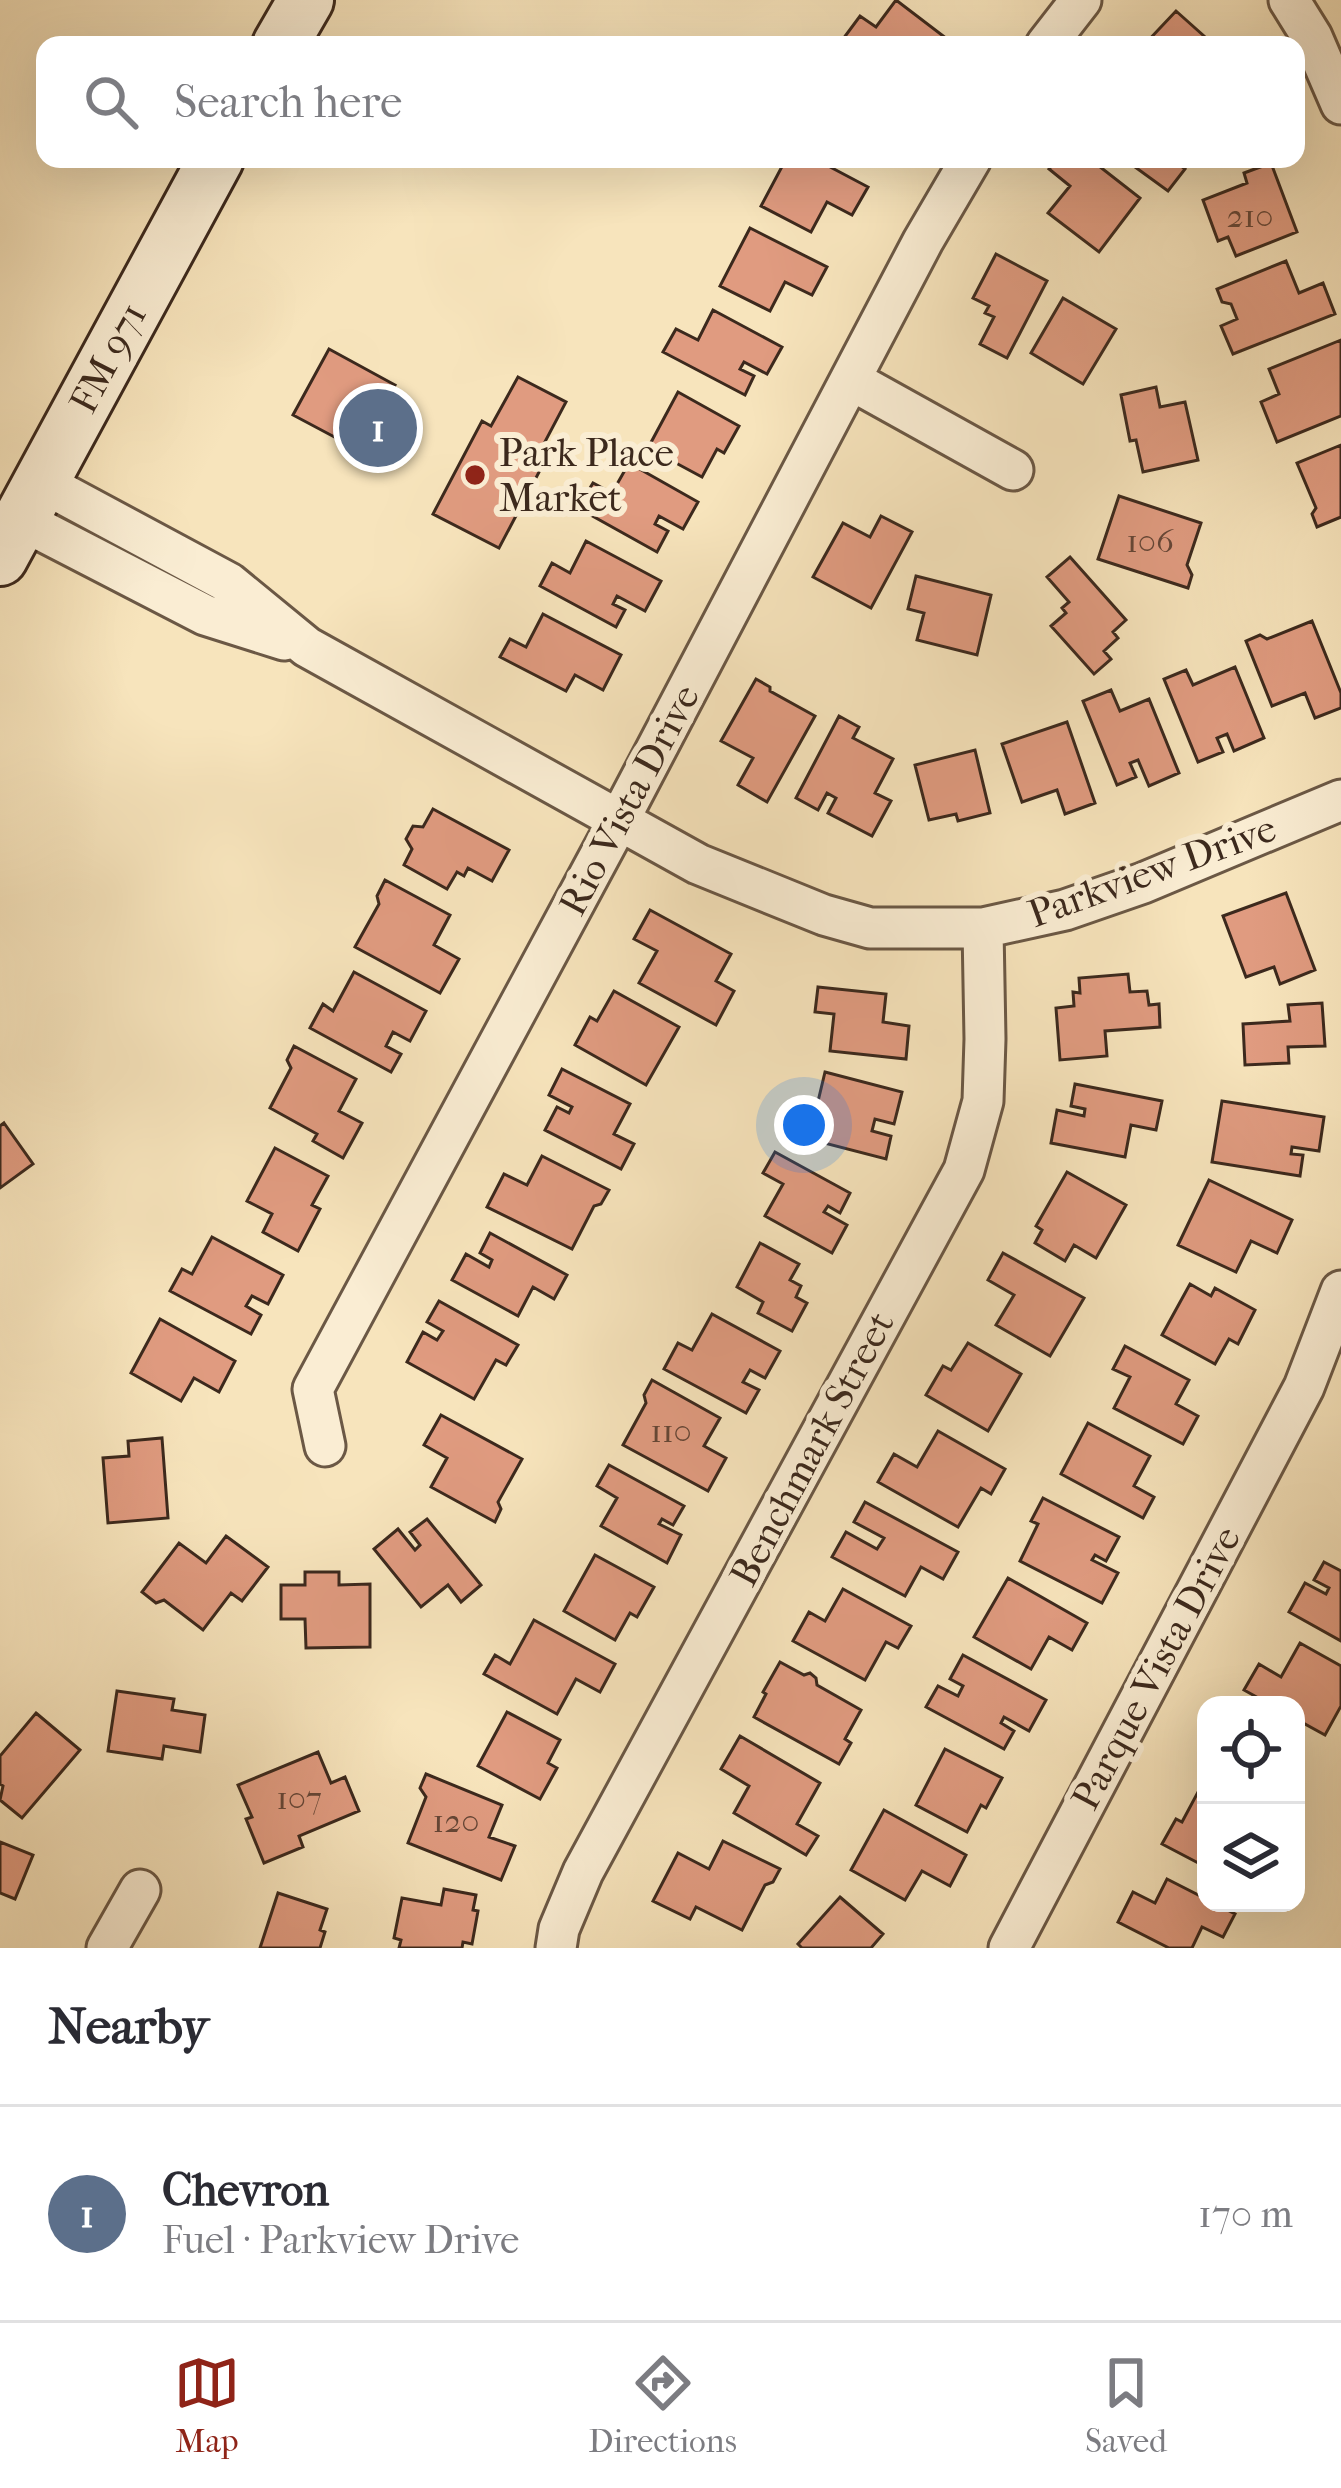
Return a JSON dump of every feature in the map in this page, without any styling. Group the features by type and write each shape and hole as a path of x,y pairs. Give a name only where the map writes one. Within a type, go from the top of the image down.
{"main road":[{"path":"285,36 306,0"},
{"name":"FM 971","path":"20,520 210,168"}],"street":[{"path":"1053,36 1081,0"},
{"path":"1289,0 1312,37 1341,104"},
{"name":"Rio Vista Drive","path":"325,1446 313,1389 966,168"},
{"path":"851,380 1013,470"},
{"name":"Parkview Drive","path":"20,520 229,583 307,647 698,864 824,915 870,928 983,928 1065,910 1143,884 1341,800"},
{"name":"Benchmark Street","path":"556,1948 559,1929 584,1872 964,1170 983,1101 983,928"},
{"name":"Parque Vista Drive","path":"1009,1948 1304,1387 1341,1291"},
{"name":"Parque Vista Drive","path":"1304,1387 1341,1337"},
{"path":"107,1948 140,1890"}],"building":[{"path":"896,0 943,36 845,36 860,16 876,27"},
{"path":"1176,11 1204,36 1152,36"},
{"path":"781,168 832,168 868,187 852,215 827,202 811,232 761,206"},
{"path":"1102,168 1140,198 1099,252 1048,213 1070,186 1049,169"},
{"path":"1136,168 1184,168 1168,191"},
{"path":"1273,168 1297,232 1236,256 1228,237 1218,241 1203,200 1247,183 1244,173"},
{"path":"750,228 827,267 812,295 785,282 770,311 720,286"},
{"path":"996,254 1047,281 1007,358 980,344 994,317 985,313 989,306 973,298"},
{"path":"1286,261 1299,293 1323,283 1335,314 1233,354 1221,326 1237,319 1217,289"},
{"path":"1063,298 1116,329 1083,384 1031,353"},
{"path":"713,310 782,347 767,374 744,362 740,369 754,376 745,395 663,352 676,329 698,340"},
{"path":"1341,340 1341,416 1277,442 1261,402 1279,394 1269,369"},
{"path":"329,349 395,385 359,450 293,415"},
{"path":"518,377 566,402 539,453 547,457 499,548 433,514 482,421 491,426"},
{"path":"1156,387 1160,407 1185,402 1198,460 1143,472 1136,440 1130,441 1121,395"},
{"path":"678,392 739,426 724,453 717,449 702,477 648,448"},
{"path":"1341,445 1341,517 1317,527 1312,514 1316,508 1297,463"},
{"path":"629,463 698,502 683,529 659,516 655,524 668,531 657,552 578,508 593,483 612,493"},
{"path":"1119,496 1201,523 1187,565 1192,575 1188,588 1098,559"},
{"path":"881,516 912,532 871,608 813,577 843,523 870,537"},
{"path":"586,541 661,581 645,611 617,596 613,604 625,610 616,627 540,586 552,563 570,573"},
{"path":"1070,557 1126,620 1113,632 1118,638 1104,651 1111,659 1094,674 1051,626 1066,613 1062,608 1069,602 1047,577"},
{"path":"916,576 991,595 977,655 917,640 924,613 908,609"},
{"path":"543,614 621,655 603,690 575,675 566,691 500,657 510,639 526,647"},
{"path":"1312,621 1341,693 1341,708 1315,718 1305,693 1272,706 1246,641 1260,635 1267,639"},
{"path":"1235,667 1264,738 1234,751 1227,734 1217,738 1223,752 1198,762 1164,679 1186,670 1193,685"},
{"path":"756,679 815,716 767,802 738,785 753,758 721,741"},
{"path":"1111,690 1120,711 1149,699 1179,773 1149,786 1138,760 1130,763 1136,777 1117,785 1083,701"},
{"path":"839,716 859,727 853,738 893,759 875,793 891,801 872,836 828,813 836,798 827,793 818,810 796,798"},
{"path":"1067,722 1095,803 1065,814 1057,790 1022,802 1002,744"},
{"path":"975,750 990,813 958,821 956,814 929,820 915,765"},
{"path":"433,809 509,850 492,881 468,868 464,876 457,872 447,889 404,865 412,849 406,839 413,826 423,827"},
{"path":"385,880 450,915 434,945 459,959 440,993 355,947 379,904 377,896"},
{"path":"1286,893 1315,970 1280,984 1274,967 1246,977 1223,916"},
{"path":"650,910 731,954 716,981 734,991 716,1025 639,983 657,951 634,939"},
{"path":"354,972 426,1011 410,1041 393,1032 386,1046 401,1054 391,1072 310,1028 323,1004 333,1011"},
{"path":"1128,974 1130,992 1147,991 1149,1005 1159,1004 1160,1027 1105,1031 1107,1056 1060,1060 1056,1008 1074,1006 1073,992 1080,993 1079,978"},
{"path":"818,987 886,994 883,1022 909,1026 906,1059 830,1051 834,1014 815,1012"},
{"path":"614,991 679,1027 646,1085 575,1045 590,1017 597,1021"},
{"path":"1322,1003 1325,1046 1288,1047 1289,1063 1245,1065 1243,1024 1290,1021 1288,1005"},
{"path":"294,1046 356,1079 339,1111 362,1123 343,1158 313,1141 317,1134 270,1108 291,1068 287,1060"},
{"path":"562,1069 630,1104 614,1134 634,1144 621,1169 545,1130 557,1107 569,1113 572,1107 549,1095"},
{"path":"825,1072 902,1092 894,1124 875,1119 872,1131 891,1136 886,1159 797,1136 803,1111 815,1114"},
{"path":"1075,1084 1162,1101 1156,1130 1131,1125 1125,1157 1051,1143 1057,1110 1084,1116 1085,1109 1071,1106"},
{"path":"1222,1101 1324,1117 1319,1151 1292,1147 1291,1154 1303,1155 1300,1176 1212,1162"},
{"path":"4,1123 33,1164 0,1188 0,1126"},
{"path":"275,1148 328,1176 312,1205 320,1209 298,1251 263,1232 272,1214 247,1201"},
{"path":"775,1152 850,1193 840,1213 828,1206 824,1212 847,1225 832,1253 765,1216 783,1184 763,1173"},
{"path":"542,1156 609,1190 601,1204 594,1206 572,1249 487,1207 504,1174 527,1185"},
{"path":"1067,1172 1126,1205 1096,1258 1074,1245 1065,1261 1035,1243 1042,1230 1036,1226"},
{"path":"1209,1180 1292,1220 1277,1253 1251,1241 1236,1272 1178,1245"},
{"path":"490,1233 567,1275 554,1299 533,1287 518,1316 452,1280 466,1254 489,1267 492,1260 480,1253"},
{"path":"212,1237 283,1275 268,1304 252,1296 246,1306 261,1315 251,1334 170,1291 182,1269 192,1274"},
{"path":"760,1243 799,1264 790,1280 801,1286 796,1297 807,1303 792,1331 758,1313 763,1302 737,1287"},
{"path":"1003,1253 1084,1298 1050,1356 996,1325 1014,1295 988,1280"},
{"path":"1190,1284 1211,1296 1215,1288 1255,1310 1238,1344 1229,1339 1215,1364 1162,1335"},
{"path":"439,1301 518,1345 506,1365 496,1360 474,1399 407,1362 423,1332 437,1340 443,1331 427,1322"},
{"path":"712,1314 780,1351 765,1378 750,1370 743,1382 759,1390 746,1413 664,1369 678,1343 692,1350"},
{"path":"160,1319 235,1361 219,1392 194,1378 181,1401 131,1373"},
{"path":"968,1343 1021,1374 988,1431 926,1395 943,1366 951,1370"},
{"path":"1125,1346 1189,1380 1176,1404 1198,1416 1183,1444 1114,1408 1130,1377 1113,1369"},
{"path":"652,1380 720,1418 704,1446 726,1458 708,1491 623,1445 646,1403 644,1395"},
{"path":"441,1415 522,1459 498,1502 501,1509 495,1522 431,1487 447,1458 424,1445"},
{"path":"1088,1423 1150,1456 1134,1486 1154,1497 1143,1518 1061,1474"},
{"path":"938,1431 1005,1469 991,1494 981,1488 958,1527 878,1482 894,1454 917,1467"},
{"path":"162,1438 168,1518 108,1523 103,1458 129,1456 128,1441"},
{"path":"609,1465 684,1506 673,1525 662,1519 659,1524 681,1535 667,1563 601,1526 617,1498 597,1486"},
{"path":"1043,1498 1119,1537 1106,1561 1095,1555 1092,1560 1118,1573 1102,1603 1020,1561 1038,1524 1031,1521"},
{"path":"865,1502 958,1552 943,1579 921,1567 905,1596 832,1557 846,1532 877,1549 884,1538 854,1522"},
{"path":"427,1519 481,1585 461,1602 448,1585 421,1607 374,1549 398,1529 415,1550 420,1545 410,1532"},
{"path":"226,1536 268,1567 242,1601 231,1593 203,1630 164,1600 156,1603 142,1592 179,1543 206,1563"},
{"path":"595,1555 654,1587 637,1617 630,1613 615,1640 564,1611"},
{"path":"1324,1562 1341,1571 1341,1641 1289,1612 1305,1583 1326,1594 1329,1588 1314,1580"},
{"path":"305,1572 339,1572 339,1585 370,1584 370,1647 306,1648 305,1619 281,1619 281,1585 305,1585"},
{"path":"1008,1578 1087,1623 1072,1650 1049,1637 1031,1669 974,1637"},
{"path":"843,1589 911,1626 898,1648 886,1642 865,1680 793,1641 809,1612 825,1621"},
{"path":"534,1620 615,1664 600,1692 576,1679 557,1714 484,1674 495,1655 510,1664"},
{"path":"1300,1643 1341,1666 1341,1706 1325,1735 1305,1724 1305,1696 1255,1696 1244,1690 1259,1664 1281,1677"},
{"path":"963,1655 1046,1700 1029,1731 1004,1717 1001,1723 1014,1731 1004,1749 926,1707 938,1686 958,1696 963,1686 950,1679"},
{"path":"780,1662 804,1675 810,1673 817,1685 861,1710 845,1739 851,1743 839,1764 754,1717"},
{"path":"117,1691 174,1699 172,1710 205,1715 200,1752 164,1746 162,1759 108,1751"},
{"path":"507,1712 560,1740 548,1763 557,1768 540,1799 478,1766"},
{"path":"36,1713 80,1750 22,1818 0,1800 0,1756"},
{"path":"740,1736 820,1783 797,1824 818,1836 806,1855 734,1813 749,1786 721,1769"},
{"path":"945,1749 1002,1778 967,1832 916,1805"},
{"path":"318,1752 331,1783 345,1777 359,1811 299,1836 303,1847 264,1863 238,1785"},
{"path":"426,1774 502,1805 489,1837 515,1846 501,1880 408,1843 426,1797 420,1788"},
{"path":"1197,1794 1197,1862 1162,1844 1176,1819 1182,1822"},
{"path":"884,1810 966,1855 950,1886 922,1871 905,1900 851,1870"},
{"path":"723,1841 780,1869 773,1882 765,1885 742,1930 696,1907 690,1919 653,1901 678,1853 709,1869"},
{"path":"0,1842 33,1855 15,1899 0,1893"},
{"path":"1167,1879 1197,1894 1197,1912 1235,1914 1223,1937 1202,1927 1192,1948 1169,1948 1118,1922 1133,1892 1155,1903"},
{"path":"444,1889 476,1895 472,1944 399,1948 401,1940 394,1938 402,1898 441,1905"},
{"path":"278,1893 327,1909 320,1948 260,1948"},
{"path":"840,1897 883,1934 871,1948 802,1948 798,1944"}],"place":[{"name":"Chevron","path":"378,428"},
{"name":"Park Place Market","path":"475,475"}]}
